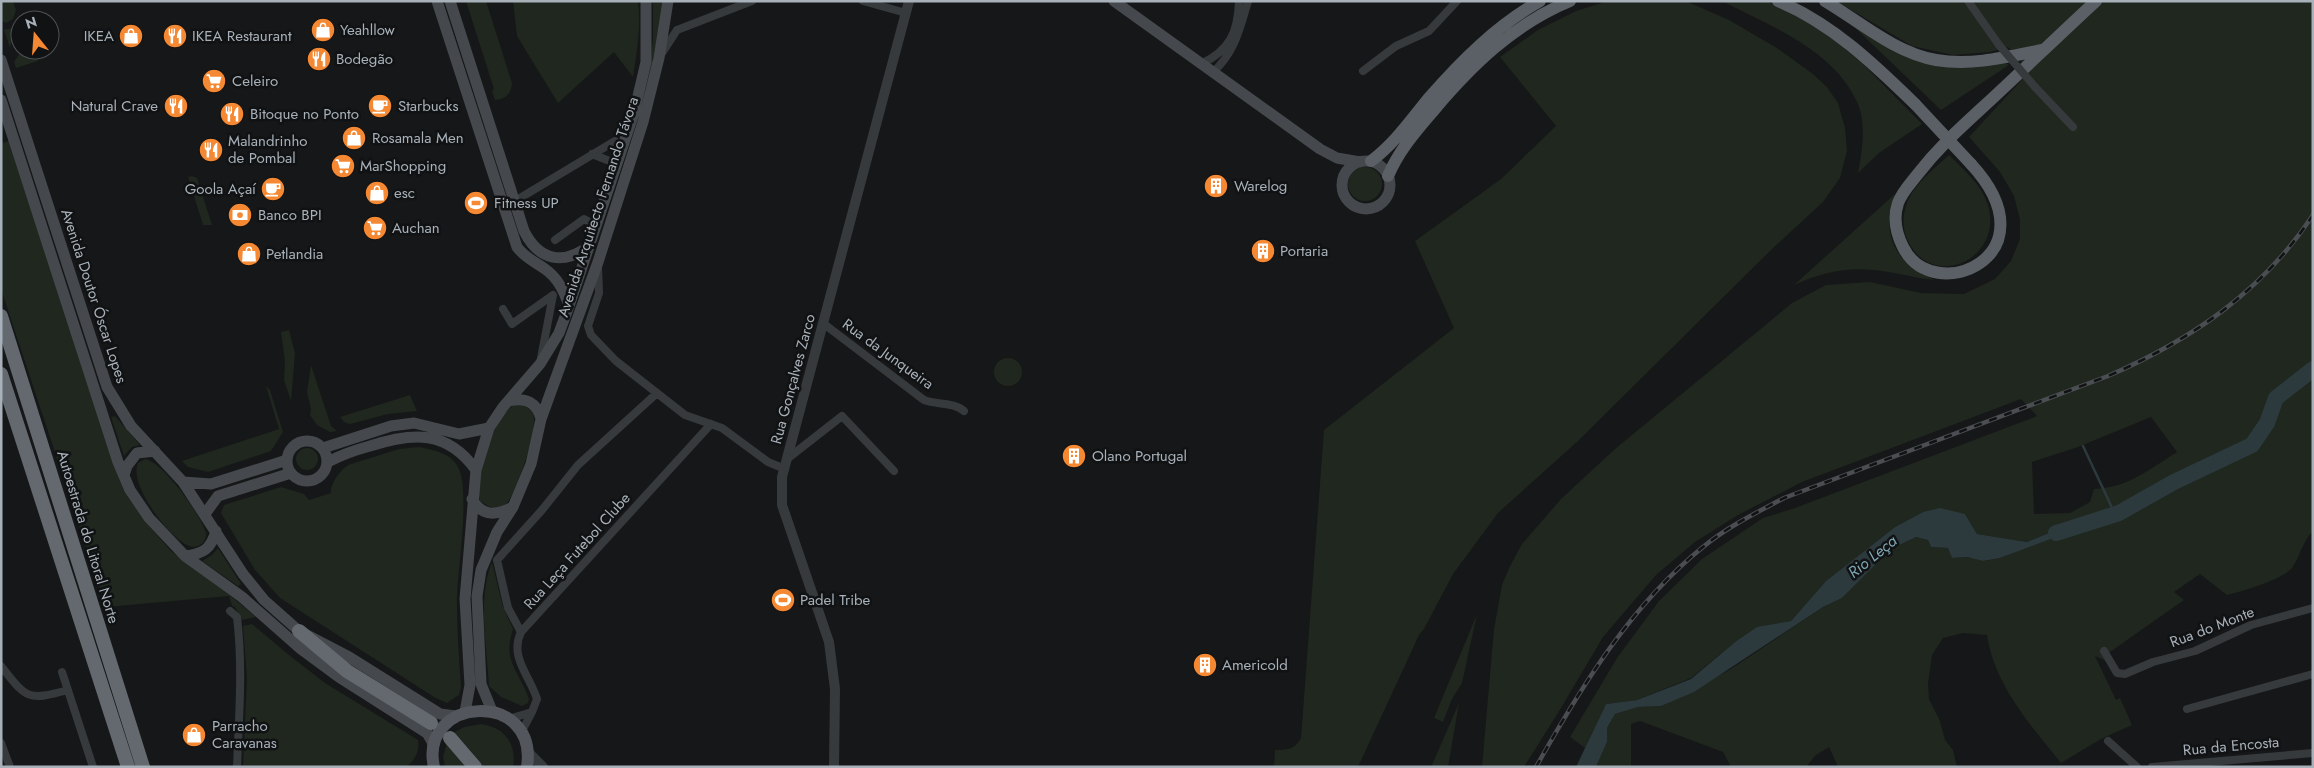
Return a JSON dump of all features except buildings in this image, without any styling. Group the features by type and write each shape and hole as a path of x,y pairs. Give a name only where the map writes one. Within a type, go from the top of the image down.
{"highway":[{"path":"1366,162 1392,143 1443,82 1474,50 1509,20 1540,1"},
{"path":"1388,176 1401,149 1481,58 1518,30 1570,1"},
{"path":"1778,1 1827,28 1858,51 1914,104 1971,164 1990,188 2000,212 2001,221 1995,246 1988,258 1969,270 1945,273 1923,268 1912,260 1904,249 1896,229 1896,216 1903,194 1938,148 2042,50 2096,1"},
{"path":"1824,1 1894,44 1935,60 1991,60 2042,50"},
{"name":"Autoestrada do Litoral Norte","path":"1,316 143,767"},
{"name":"Autoestrada do Litoral Norte","path":"1,374 128,767"},
{"path":"300,631 347,671 431,723"},
{"path":"450,738 475,767"}],"main road":[{"path":"437,1 517,247 522,254 546,269 558,282 564,290 570,306"},
{"path":"450,1 530,242 542,253 551,257 564,258 577,255 590,246"},
{"name":"Avenida Arquitecto Fernando Távora","path":"460,714 470,685 465,598 472,499 476,470 489,428 540,364 559,333 570,306 634,113 646,62 646,1"},
{"path":"1114,1 1320,149 1337,158 1382,166 1388,176 1389,193 1383,202 1372,208 1361,208 1351,203 1344,194 1342,182 1336,168 1320,149"},
{"name":"Avenida Arquitecto Fernando Távora","path":"492,711 481,684 477,596 481,570 497,532 513,507 531,464 541,419 598,262 643,122 659,58 667,7"},
{"name":"Avenida Doutor Óscar Lopes","path":"1,60 107,387 131,426 183,482 243,574 264,600 300,631 349,656 440,714 460,714"},
{"name":"Avenida Doutor Óscar Lopes","path":"1,100 130,490 149,518 185,556 242,597 301,649 339,677 427,733 434,745"},
{"path":"1342,182 1345,173 1351,166 1366,162"},
{"path":"509,401 525,400 533,404 539,409 541,419"},
{"path":"323,448 391,426 414,423 459,434 489,428"},
{"path":"328,462 323,448 316,442 301,442 290,450 287,460 291,473 296,478 309,481 322,475 328,462 340,455 393,438 415,435 436,439 457,448 466,456 476,470"},
{"path":"124,475 127,466 137,453 155,451"},
{"path":"183,482 211,484 287,460"},
{"path":"205,514 218,496 291,473"},
{"path":"472,499 476,507 485,513 496,514 513,507"},
{"path":"185,556 198,555 206,551 213,542 216,531"},
{"path":"432,766 434,745 442,728 460,714 483,710 492,711 509,719 521,733 527,750 527,767"}],"street":[{"path":"659,58 677,30 752,1"},
{"path":"863,1 906,13"},
{"name":"Rua Gonçalves Zarco","path":"834,767 835,690 830,642 782,505 786,464 909,1"},
{"path":"1201,64 1216,57 1224,50 1232,37 1236,26 1239,1"},
{"path":"1212,72 1224,61 1240,32 1248,1"},
{"path":"1968,1 1999,46 2073,127"},
{"path":"1363,71 1396,46 1429,32 1456,2"},
{"path":"667,7 672,25 677,30"},
{"path":"1224,61 1225,74 1230,86"},
{"path":"515,201 615,141"},
{"path":"592,154 617,164"},
{"path":"555,240 584,219 596,226"},
{"path":"598,262 599,293 588,326 589,331 616,360 656,394 685,415 722,428 768,462 786,464 842,416 894,471"},
{"path":"503,309 512,324 553,294 540,364"},
{"path":"548,324 559,333"},
{"name":"Rua da Junqueira","path":"824,324 924,400 935,404 958,406 964,410"},
{"path":"521,733 538,699 517,656 518,640 521,632 508,608 497,560 542,510 578,465 656,394"},
{"name":"Rua Leça Futebol Clube","path":"521,632 711,424"},
{"name":"Rua do Monte","path":"2104,652 2117,673 2125,674 2153,662 2195,651 2251,625 2313,608"},
{"path":"230,611 237,617 240,642 241,684 236,767"},
{"path":"1,666 26,695 38,698 68,690"},
{"path":"62,672 93,767"},
{"path":"2187,709 2313,674"},
{"path":"509,719 532,712"},
{"path":"2108,741 2137,767"},
{"path":"1,743 10,767"},
{"path":"527,750 543,767"},
{"name":"Rua da Encosta","path":"2152,767 2313,753"}],"shaded area":[{"path":"1,1 13,1 16,10 10,10 10,21 6,23 1,21"},
{"path":"466,1 486,1 512,83 509,93 502,98 495,100 492,91 494,89"},
{"path":"513,1 638,1 639,29 633,77 614,52 558,103 517,36"},
{"path":"653,1 664,1 649,83 647,83 653,40"},
{"path":"1608,1 1688,2 1729,20 1777,48 1813,74 1827,87 1838,103 1845,128 1847,151 1840,178 1823,202 1773,248 1578,441 1498,513 1453,574 1419,635 1358,767 1274,767 1275,750 1291,748 1301,738 1324,430 1454,328 1415,241 1501,179 1556,126 1500,57 1538,30 1576,11"},
{"path":"1722,1 1767,1 1802,18 1861,62 1922,124 1879,153 1858,173 1862,147 1862,119 1857,102 1846,83 1833,67 1799,41"},
{"path":"1836,1 2313,1 2313,531 2306,540 2295,564 2280,577 2227,595 2200,574 2174,592 2184,600 2110,652 2104,660 2095,656 2116,700 2120,698 2132,725 2101,739 2061,763 2015,704 1997,670 1987,635 1963,633 1943,638 1932,655 1928,684 1929,699 1940,721 1945,740 1953,750 1957,767 1838,767 1829,747 1816,755 1806,767 1731,767 1723,752 1640,721 1631,724 1631,767 1596,767 1607,742 1607,728 1615,714 1637,707 1661,706 1731,669 1823,607 1842,598 1891,549 1916,537 1928,540 1931,547 1949,548 1952,558 1967,557 1984,561 2000,558 2077,528 2077,521 2027,542 1977,534 1965,514 1923,512 1895,527 1826,581 1791,621 1757,628 1735,642 1691,678 1637,700 1606,704 1585,748 1570,737 1617,658 1659,601 1702,559 1763,518 1795,508 2037,416 2021,399 1802,482 1738,515 1695,542 1656,575 1603,637 1524,767 1482,767 1494,629 1502,585 1522,544 1561,499 1615,449 1792,303 1826,285 1870,282 1921,293 1964,294 1995,279 2011,261 2020,239 2020,219 2014,196 2000,172 1969,137 2030,71 2008,47 1990,52 1953,55 1912,46","holes":["2151,417 2177,452 2128,481 2106,488 2094,489 2090,502 2070,513 2034,514 2032,462 2078,447"]},
{"path":"1849,22 1904,54 2004,62 2009,65 1941,110"},
{"path":"10,28 10,48 4,30"},
{"path":"15,60 38,61 16,68"},
{"path":"1,141 2,143 9,141 128,497 146,523 171,551 227,593 256,617 242,620 235,607 232,606 229,596 106,607 1,289"},
{"path":"1949,155 1972,178 1981,191 1988,205 1990,224 1986,240 1977,253 1964,262 1949,266 1934,265 1920,257 1909,243 1905,233 1904,213 1910,196 1915,189"},
{"path":"1365,167 1372,168 1377,172 1381,177 1381,191 1377,196 1372,200 1365,201 1358,200 1353,196 1349,191 1348,184 1349,177 1353,172 1358,168"},
{"path":"188,177 197,178 212,225 203,225"},
{"path":"1895,194 1889,223 1895,247 1910,266 1935,280 1882,271 1853,269 1823,274 1794,285"},
{"path":"289,330 295,353 291,401 284,380 285,361 281,332"},
{"path":"1008,358 1018,362 1022,372 1018,382 1008,386 998,382 994,372 998,362"},
{"path":"311,365 331,426 337,431 330,432 317,425 310,415 311,409 307,392"},
{"path":"266,386 270,390 283,432 271,451 208,472 188,467 182,461 279,429"},
{"path":"410,395 417,411 388,414 350,424 344,422 340,417"},
{"path":"514,405 525,406 531,411 534,421 533,432 526,460 511,497 507,503 493,509 480,501 480,478 492,434 506,411"},
{"path":"115,416 140,445 132,447 124,456 111,417"},
{"path":"419,447 430,449 451,458 458,467 462,479 463,513 457,603 461,687 459,695 447,703 434,697 280,598 255,570 221,513 224,505 281,487 304,494 309,500 331,493 336,478 348,465 399,449"},
{"path":"307,448 315,451 318,459 315,467 307,470 299,467 296,459 299,451"},
{"path":"145,459 152,462 171,479 198,515 206,534 206,538 200,545 194,547 179,540 161,521 144,496 136,472 138,463"},
{"path":"218,548 241,584 238,586 202,561 212,555"},
{"path":"492,562 503,607 513,629 509,650 513,666 529,699 528,703 522,706 501,697 489,686 484,607 487,576"},
{"path":"1477,614 1462,683 1452,699 1443,722 1434,718"},
{"path":"252,624 325,683 418,740 417,751 412,762 406,767 243,767 247,678 243,626"},
{"path":"1459,703 1448,767 1431,767"},
{"path":"481,724 496,729 507,738 513,751 513,767 483,767 453,733 464,727"},
{"path":"447,742 470,767 445,767 443,757"}],"water":[{"path":"1940,508 1965,514 1977,534 2027,542 2077,521 2077,529 2000,558 1983,561 1967,557 1952,558 1948,548 1931,547 1928,540 1916,537 1891,549 1842,598 1823,607 1694,692 1661,706 1638,707 1615,714 1607,728 1607,742 1596,767 1576,767 1606,704 1637,700 1691,679 1735,642 1757,627 1791,621 1826,581 1895,527 1923,512"}],"waterway":[{"name":"Rio Leça","path":"2056,533 2119,513 2174,482 2252,445 2267,423 2276,398 2313,369"},
{"path":"2083,446 2115,514"}],"railway":[{"path":"1536,767 1571,707 1630,621 1677,570 1712,540 1784,498 2108,376 2139,362 2196,330 2248,290 2293,243 2313,215"}],"place":[{"name":"Yeahllow","path":"323,30"},
{"name":"IKEA","path":"131,36"},
{"name":"IKEA Restaurant","path":"175,36"},
{"name":"Bodegão","path":"319,59"},
{"name":"Celeiro","path":"214,81"},
{"name":"Natural Crave","path":"176,106"},
{"name":"Starbucks","path":"380,106"},
{"name":"Bitoque no Ponto","path":"232,114"},
{"name":"Rosamala Men","path":"354,138"},
{"name":"Malandrinho de Pombal","path":"211,150"},
{"name":"MarShopping","path":"343,166"},
{"name":"Warelog","path":"1216,186"},
{"name":"Goola Açaí","path":"273,189"},
{"name":"esc","path":"377,193"},
{"name":"Fitness UP","path":"476,203"},
{"name":"Banco BPI","path":"240,215"},
{"name":"Auchan","path":"375,228"},
{"name":"Portaria","path":"1263,251"},
{"name":"Petlandia","path":"249,254"},
{"name":"Olano Portugal","path":"1074,456"},
{"name":"Padel Tribe","path":"783,600"},
{"name":"Americold","path":"1205,665"},
{"name":"Parracho Caravanas","path":"194,735"}]}
